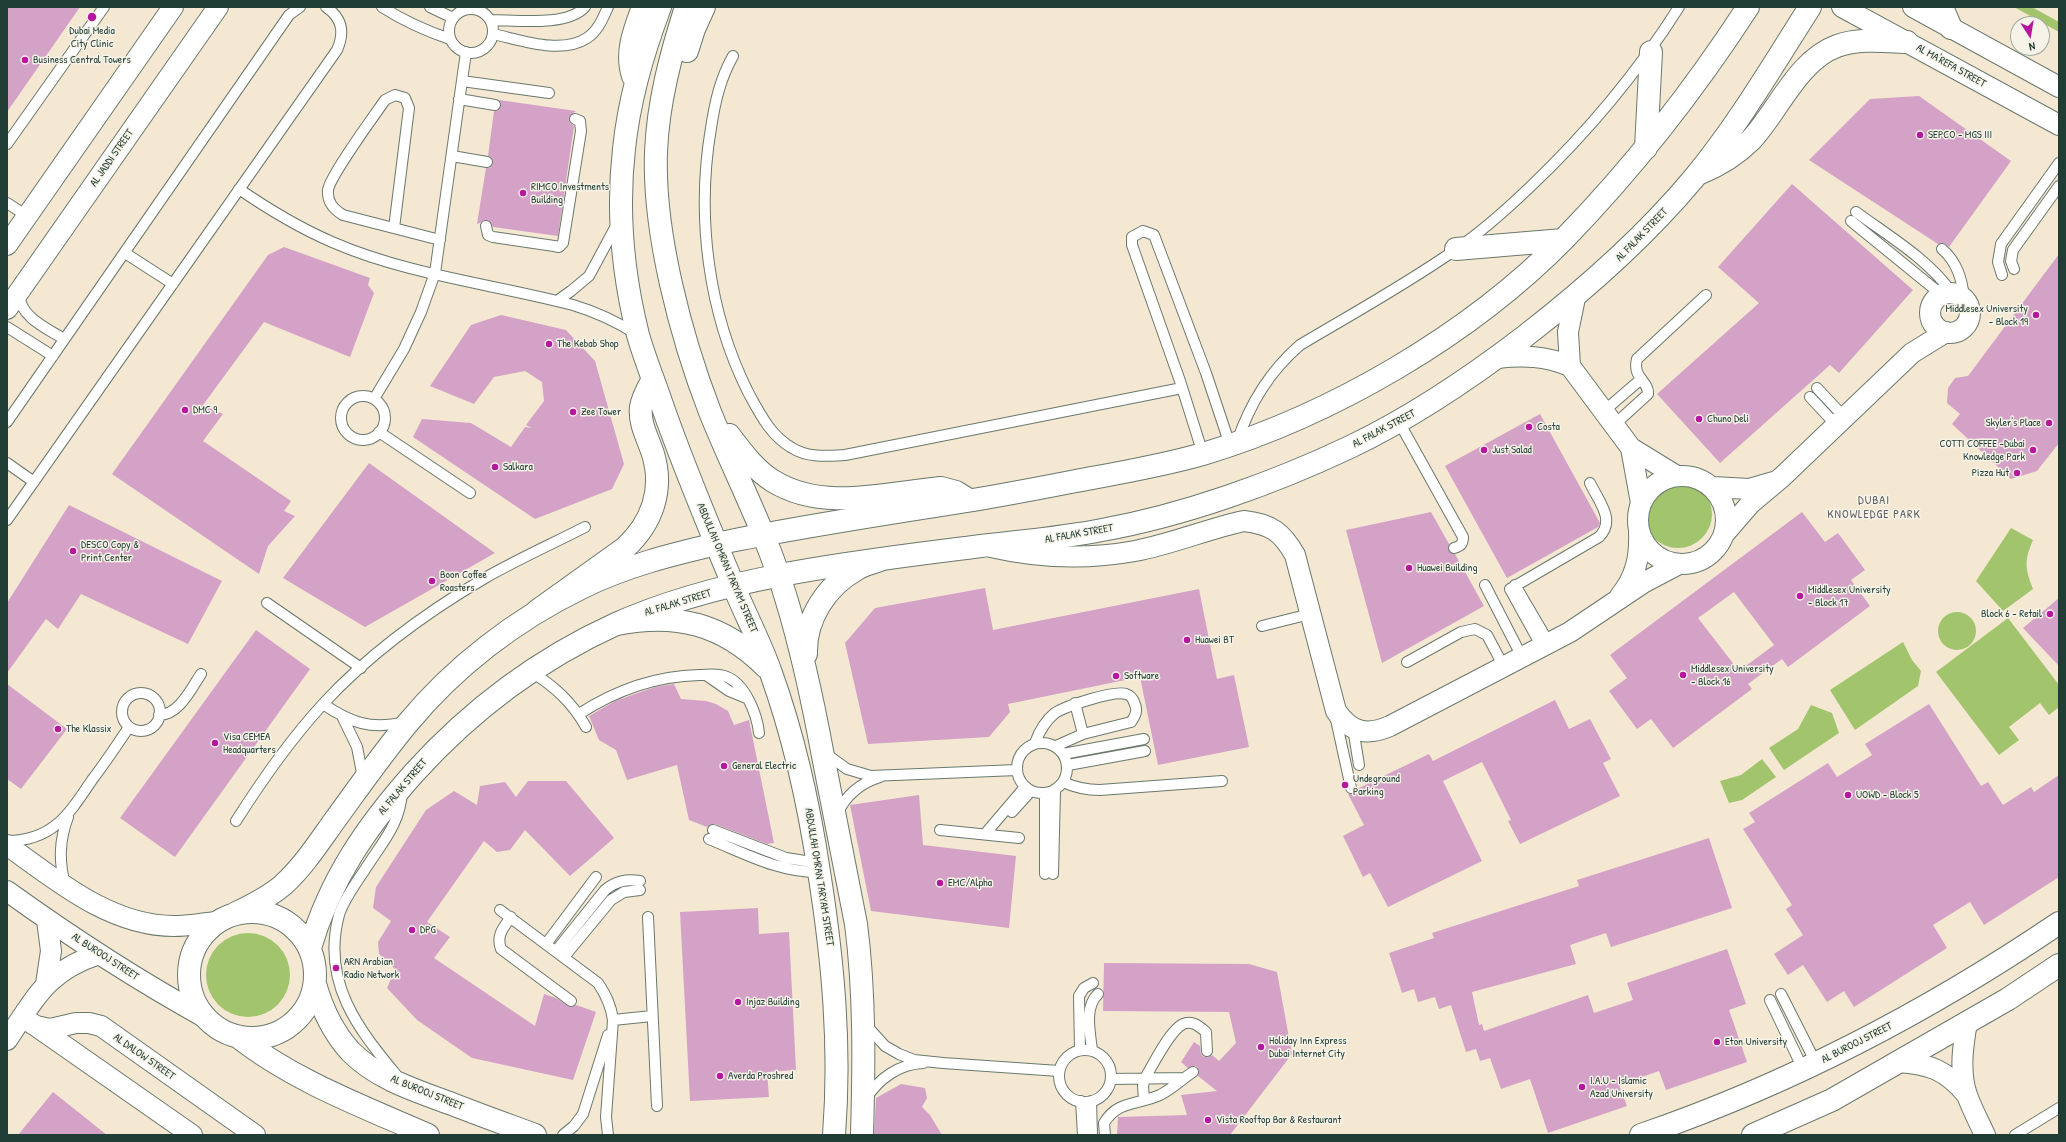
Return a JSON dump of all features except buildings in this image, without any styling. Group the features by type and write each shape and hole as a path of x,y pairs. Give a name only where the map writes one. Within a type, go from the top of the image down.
{"street":[{"path":"7,245 173,7"},
{"name":"AL JADDI STREET","path":"7,309 218,7"},
{"path":"636,84 631,68 630,52 633,37 643,7"},
{"name":"ABDULLAH OMRAN TARYAM STREET","path":"660,7 636,84 624,148 621,181 627,276 639,336 653,379 676,444 771,672 799,766 819,868 831,947 837,1023 837,1099 834,1135"},
{"path":"686,7 672,52 662,102 656,152 658,202 669,271 687,342 710,411 780,577 806,667 857,932 863,1021 862,1135"},
{"path":"656,152 664,142 670,130 681,73 694,29 704,7"},
{"path":"537,611 584,586 632,566 683,551 762,534 969,500 1155,467 1234,444 1304,416 1367,384 1441,339 1504,292 1563,240 1646,148 1686,97 1748,7"},
{"name":"AL FALAK STREET","path":"310,948 321,912 345,863 360,840 402,786 433,752 466,720 530,671 572,646 617,624 674,602 734,586 880,560 986,546 1047,540 1100,531 1167,515 1211,501 1349,448 1399,422 1449,392 1497,358 1575,298 1629,249 1659,218 1697,174 1750,101 1810,7"},
{"name":"AL MA'REFA STREET","path":"1842,7 2059,125"},
{"path":"1913,7 2059,87"},
{"path":"1942,7 1951,28"},
{"path":"1697,174 1718,166 1736,154 1752,138 1810,63 1826,51 1838,46 1868,40 1907,42"},
{"path":"1646,148 1651,52"},
{"path":"1456,249 1563,240"},
{"path":"1952,295 1970,310 1968,322 1958,331 1938,326 1930,314 1933,303 1952,295"},
{"path":"1570,366 1568,332 1575,298"},
{"path":"1639,532 1645,544 1654,554 1665,561 1678,564 1694,563 1707,556 1718,546 1725,533 1751,503 1782,478 1938,326"},
{"path":"1497,358 1520,355 1537,356 1554,359 1570,366 1631,448 1675,475"},
{"path":"7,844 65,887 116,914 144,922 174,926 227,917 258,912 280,917 297,930 310,948 316,972 315,984 308,1004 296,1020 278,1032 258,1038 237,1036 226,1032 206,1018 194,1000 189,978 191,957 201,937 227,917 269,896 300,868 363,781 409,721 450,679 484,650 625,548 645,525 652,512 657,482 652,453 642,423 641,407 646,392 653,379"},
{"path":"710,411 752,465 773,481 796,492 820,498 845,499 941,488 956,492 969,500"},
{"path":"1631,448 1641,503"},
{"path":"1607,608 1621,595 1630,581 1637,565 1640,549 1637,517 1641,503 1649,490 1660,480 1675,475 1689,475 1702,479 1713,487 1723,500 1727,516 1725,533"},
{"path":"1713,487 1749,489 1766,485 1782,478"},
{"path":"986,546 1022,554 1060,558 1098,557 1136,551 1239,522 1260,523 1275,530 1287,541 1295,555 1336,711 1343,721 1353,728 1365,732 1384,729 1546,645 1607,608 1643,583 1678,564"},
{"path":"806,667 806,643 810,626 824,597 838,581 858,568 880,560"},
{"path":"617,624 640,619 664,618 687,621 710,628 743,646 771,672"},
{"name":"AL BUROOJ STREET","path":"7,891 47,920 99,954 157,991 206,1018"},
{"path":"7,1040 29,1021 46,984 51,951 47,920"},
{"name":"AL BUROOJ STREET","path":"1641,1135 1733,1100 1810,1066 1875,1034 1933,1003 2059,923"},
{"path":"46,984 72,964 99,954"},
{"path":"1753,1135 1832,1100 2008,999 2059,965"},
{"name":"AL BUROOJ STREET","path":"315,984 321,1005 330,1024 351,1051 376,1072 407,1088 535,1135"},
{"path":"29,1021 192,1135"},
{"name":"AL DALOW STREET","path":"29,1021 50,1029 76,1023 89,1023 101,1026 254,1135"},
{"path":"1967,1022 1963,1059 1967,1095"},
{"path":"237,1036 279,1065 428,1135"},
{"path":"1898,1062 1921,1063 1942,1071 1956,1082 1967,1095 1985,1135"},
{"path":"816,1135 826,1122 837,1099"}],"lane":[{"path":"7,144 104,7"},
{"path":"7,422 289,15 300,7"},
{"path":"7,520 337,50 341,41 342,30 340,21 334,12 326,7"},
{"path":"382,7 414,26 450,39"},
{"path":"430,7 453,18"},
{"path":"490,20 554,20 570,18 585,7"},
{"path":"493,34 556,46 576,43 588,38 594,32 608,7"},
{"path":"1234,444 1244,421 1265,383 1296,349 1456,249 1510,205 1561,158 1608,106 1651,52 1679,7"},
{"path":"468,9 477,10 484,14 490,20 493,34 486,47 480,51 466,52 454,45 450,39 450,24 453,18 460,12 468,9"},
{"path":"374,399 404,349 421,312 435,273 466,52"},
{"path":"733,56 722,76 714,108 706,173 706,239 711,274 726,337 742,378 772,433 793,449 818,456 845,455 1182,388"},
{"path":"462,81 549,93"},
{"path":"394,228 410,108 405,98 394,95 385,100 331,181 328,197 336,211 343,215 440,240"},
{"path":"459,100 495,105"},
{"path":"486,226 488,235 494,237 559,247 563,243 581,131 580,121 575,119"},
{"path":"452,156 487,162"},
{"path":"2002,275 1998,262 2001,244 2059,163"},
{"path":"2014,269 2011,260 2013,250 2059,186"},
{"path":"240,189 264,206 330,242 382,260 556,301 596,313 618,323 639,336"},
{"path":"7,203 27,216"},
{"path":"556,301 589,276 622,214"},
{"path":"1854,217 1923,261 1944,282 1952,295 1854,217"},
{"path":"1203,454 1182,388 1132,245 1132,237 1143,231 1154,235 1234,444"},
{"path":"1942,249 1957,268 1962,282 1952,295"},
{"path":"124,253 172,284"},
{"path":"18,292 19,301 23,310 64,339"},
{"path":"1609,418 1648,394 1647,389 1640,380 1635,366 1638,359 1706,295"},
{"path":"7,327 53,356"},
{"path":"1609,418 1640,380"},
{"path":"1817,388 1841,422"},
{"path":"360,396 367,396 374,399 383,411 385,419 379,432 366,440 358,439 346,431 342,424 342,410 346,403 360,396"},
{"path":"1810,397 1841,422"},
{"path":"1399,422 1463,537 1463,542 1460,546 1454,548"},
{"path":"379,432 470,493"},
{"path":"7,463 34,482"},
{"path":"1546,645 1515,584 1599,538 1606,531 1608,522 1605,513 1590,483"},
{"path":"236,821 262,780 323,704 361,668 400,635 486,578 585,527"},
{"path":"1485,585 1522,657"},
{"path":"267,603 361,668"},
{"path":"1262,626 1310,614"},
{"path":"1408,662 1461,632 1475,629 1487,635 1504,667"},
{"path":"530,671 558,690 579,714 586,727"},
{"path":"160,715 168,715 174,710 201,674"},
{"path":"579,714 626,688 652,680 679,676 706,675 729,691 746,698 756,714 759,733"},
{"path":"140,693 152,697 159,708 160,715 157,721 148,730 141,731 129,727 124,722 122,710 124,703 133,694 140,693"},
{"path":"1035,744 1039,732 1054,714 1075,703 1117,694 1126,694 1133,699 1137,707 1136,715 1131,722 1083,734 1056,746"},
{"path":"1075,703 1083,734"},
{"path":"323,704 342,716 358,723 375,726 393,725 409,721"},
{"path":"1336,711 1336,724 1351,788"},
{"path":"342,716 357,747 363,781"},
{"path":"7,841 27,839 39,835 55,826 68,815 129,727"},
{"path":"1353,728 1360,766"},
{"path":"1063,754 1144,739"},
{"path":"1045,742 1056,746 1063,754 1068,765 1067,774 1063,782 1050,792 1028,789 1019,779 1017,770 1018,759 1025,749 1035,744 1045,742"},
{"path":"822,750 829,758 847,769 858,773 883,776 1017,770"},
{"path":"1068,765 1145,751"},
{"path":"835,818 841,806 854,791 870,780 883,776"},
{"path":"1063,782 1075,788 1100,790 1222,781"},
{"path":"402,786 401,806 395,825 360,877 339,914 335,940 336,965 350,1013 367,1039 407,1088"},
{"path":"989,834 1028,789"},
{"path":"1049,874 1050,792"},
{"path":"65,887 60,853 64,828 68,815"},
{"path":"940,830 1019,838"},
{"path":"711,834 782,868 803,872 819,868"},
{"path":"546,944 596,877"},
{"path":"560,954 611,900 624,892 640,886"},
{"path":"500,910 598,983 606,994 611,1006 613,1020 606,1117 608,1135"},
{"path":"510,917 500,933 498,941 500,949 571,1000"},
{"path":"648,917 657,1106"},
{"path":"1080,1050 1079,996 1084,988 1093,983"},
{"path":"1092,1050 1089,1008 1092,1000 1098,994"},
{"path":"1781,994 1810,1066"},
{"path":"1770,1000 1810,1066"},
{"path":"613,1020 652,1016"},
{"path":"563,1135 574,1126 583,1114 613,1020"},
{"path":"863,1021 885,1046 904,1056 931,1062"},
{"path":"1144,1100 1143,1086 1145,1078 1174,1032 1184,1024 1196,1024 1206,1032 1207,1051"},
{"path":"1080,1050 1092,1050 1104,1058 1111,1071 1111,1079 1105,1093 1086,1101 1073,1099 1064,1091 1059,1079 1059,1071 1066,1058 1080,1050"},
{"path":"863,1104 879,1082 891,1073 916,1063 931,1062 1059,1071"},
{"path":"1104,1135 1104,1123 1109,1115 1116,1109 1144,1100 1172,1088 1183,1078 1193,1072"},
{"path":"1111,1079 1183,1078"},
{"path":"1083,1135 1086,1101"},
{"path":"1086,1101 1092,1135"},
{"path":"2015,1135 2059,1108"}],"green space":[{"path":"2014,7 2032,7 2048,16 2030,16"},
{"path":"2050,17 2059,22 2059,32 2050,27"},
{"path":"1678,480 1691,483 1702,490 1709,501 1712,514 1709,527 1702,538 1691,545 1678,548 1665,545 1654,538 1647,527 1644,514 1647,501 1654,490 1665,483"},
{"path":"2011,528 2033,540 2027,559 2027,570 2033,589 2003,611 1976,581"},
{"path":"1953,612 1961,612 1971,617 1975,624 1975,638 1971,645 1961,650 1953,650 1943,645 1941,642 1938,635 1938,627 1943,617 1946,615"},
{"path":"2008,618 2059,685 2059,707 2049,715 2040,703 2009,727 2019,740 1999,755 1936,672"},
{"path":"1903,642 1912,660 1921,671 1918,686 1855,730 1830,690"},
{"path":"1811,705 1832,713 1839,733 1784,770 1769,748 1798,729"},
{"path":"1762,759 1776,777 1742,800 1729,803 1720,781 1741,775"},
{"path":"248,933 264,936 271,940 283,952 287,959 290,975 287,991 283,998 271,1010 264,1014 248,1017 232,1014 225,1010 213,998 209,991 206,975 209,959 213,952 225,940 232,936"}],"place":[{"name":"Dubai Media City Clinic","path":"92,17"},
{"name":"Business Central Towers","path":"25,60"},
{"name":"SEPCO - MGS III","path":"1920,135"},
{"name":"RIMCO Investments Building","path":"523,193"},
{"name":"Middlesex University - Block 19","path":"2036,315"},
{"name":"The Kebab Shop","path":"549,344"},
{"name":"DMC 9","path":"185,410"},
{"name":"Zee Tower","path":"573,412"},
{"name":"Chuno Deli","path":"1699,419"},
{"name":"Skyler's Place","path":"2049,423"},
{"name":"Costa","path":"1529,427"},
{"name":"Just Salad","path":"1484,450"},
{"name":"COTTI COFFEE -Dubai Knowledge Park","path":"2033,450"},
{"name":"Salkara","path":"495,467"},
{"name":"Pizza Hut","path":"2017,473"},
{"name":"DESCO Copy & Print Center","path":"73,551"},
{"name":"Huawei Building","path":"1409,568"},
{"name":"Boon Coffee Roasters","path":"432,581"},
{"name":"Middlesex University - Block 17","path":"1800,596"},
{"name":"Block 6 - Retail","path":"2050,614"},
{"name":"Huawei BT","path":"1187,640"},
{"name":"Middlesex University - Block 16","path":"1683,675"},
{"name":"Software","path":"1116,676"},
{"name":"The Klassix","path":"58,729"},
{"name":"Visa CEMEA Headquarters","path":"215,743"},
{"name":"General Electric","path":"724,766"},
{"name":"Undeground Parking","path":"1345,785"},
{"name":"UOWD - Block 5","path":"1848,795"},
{"name":"EMC/Alpha","path":"940,883"},
{"name":"DPG","path":"412,930"},
{"name":"ARN Arabian Radio Network","path":"336,968"},
{"name":"Injaz Building","path":"738,1002"},
{"name":"Eton University","path":"1717,1042"},
{"name":"Holiday Inn Express Dubai Internet City","path":"1261,1047"},
{"name":"Averda Proshred","path":"720,1076"},
{"name":"I.A.U - Islamic Azad University","path":"1582,1087"},
{"name":"Vista Rooftop Bar & Restaurant","path":"1208,1120"}],"district":[{"name":"DUBAI KNOWLEDGE PARK","path":"1874,508"}]}
